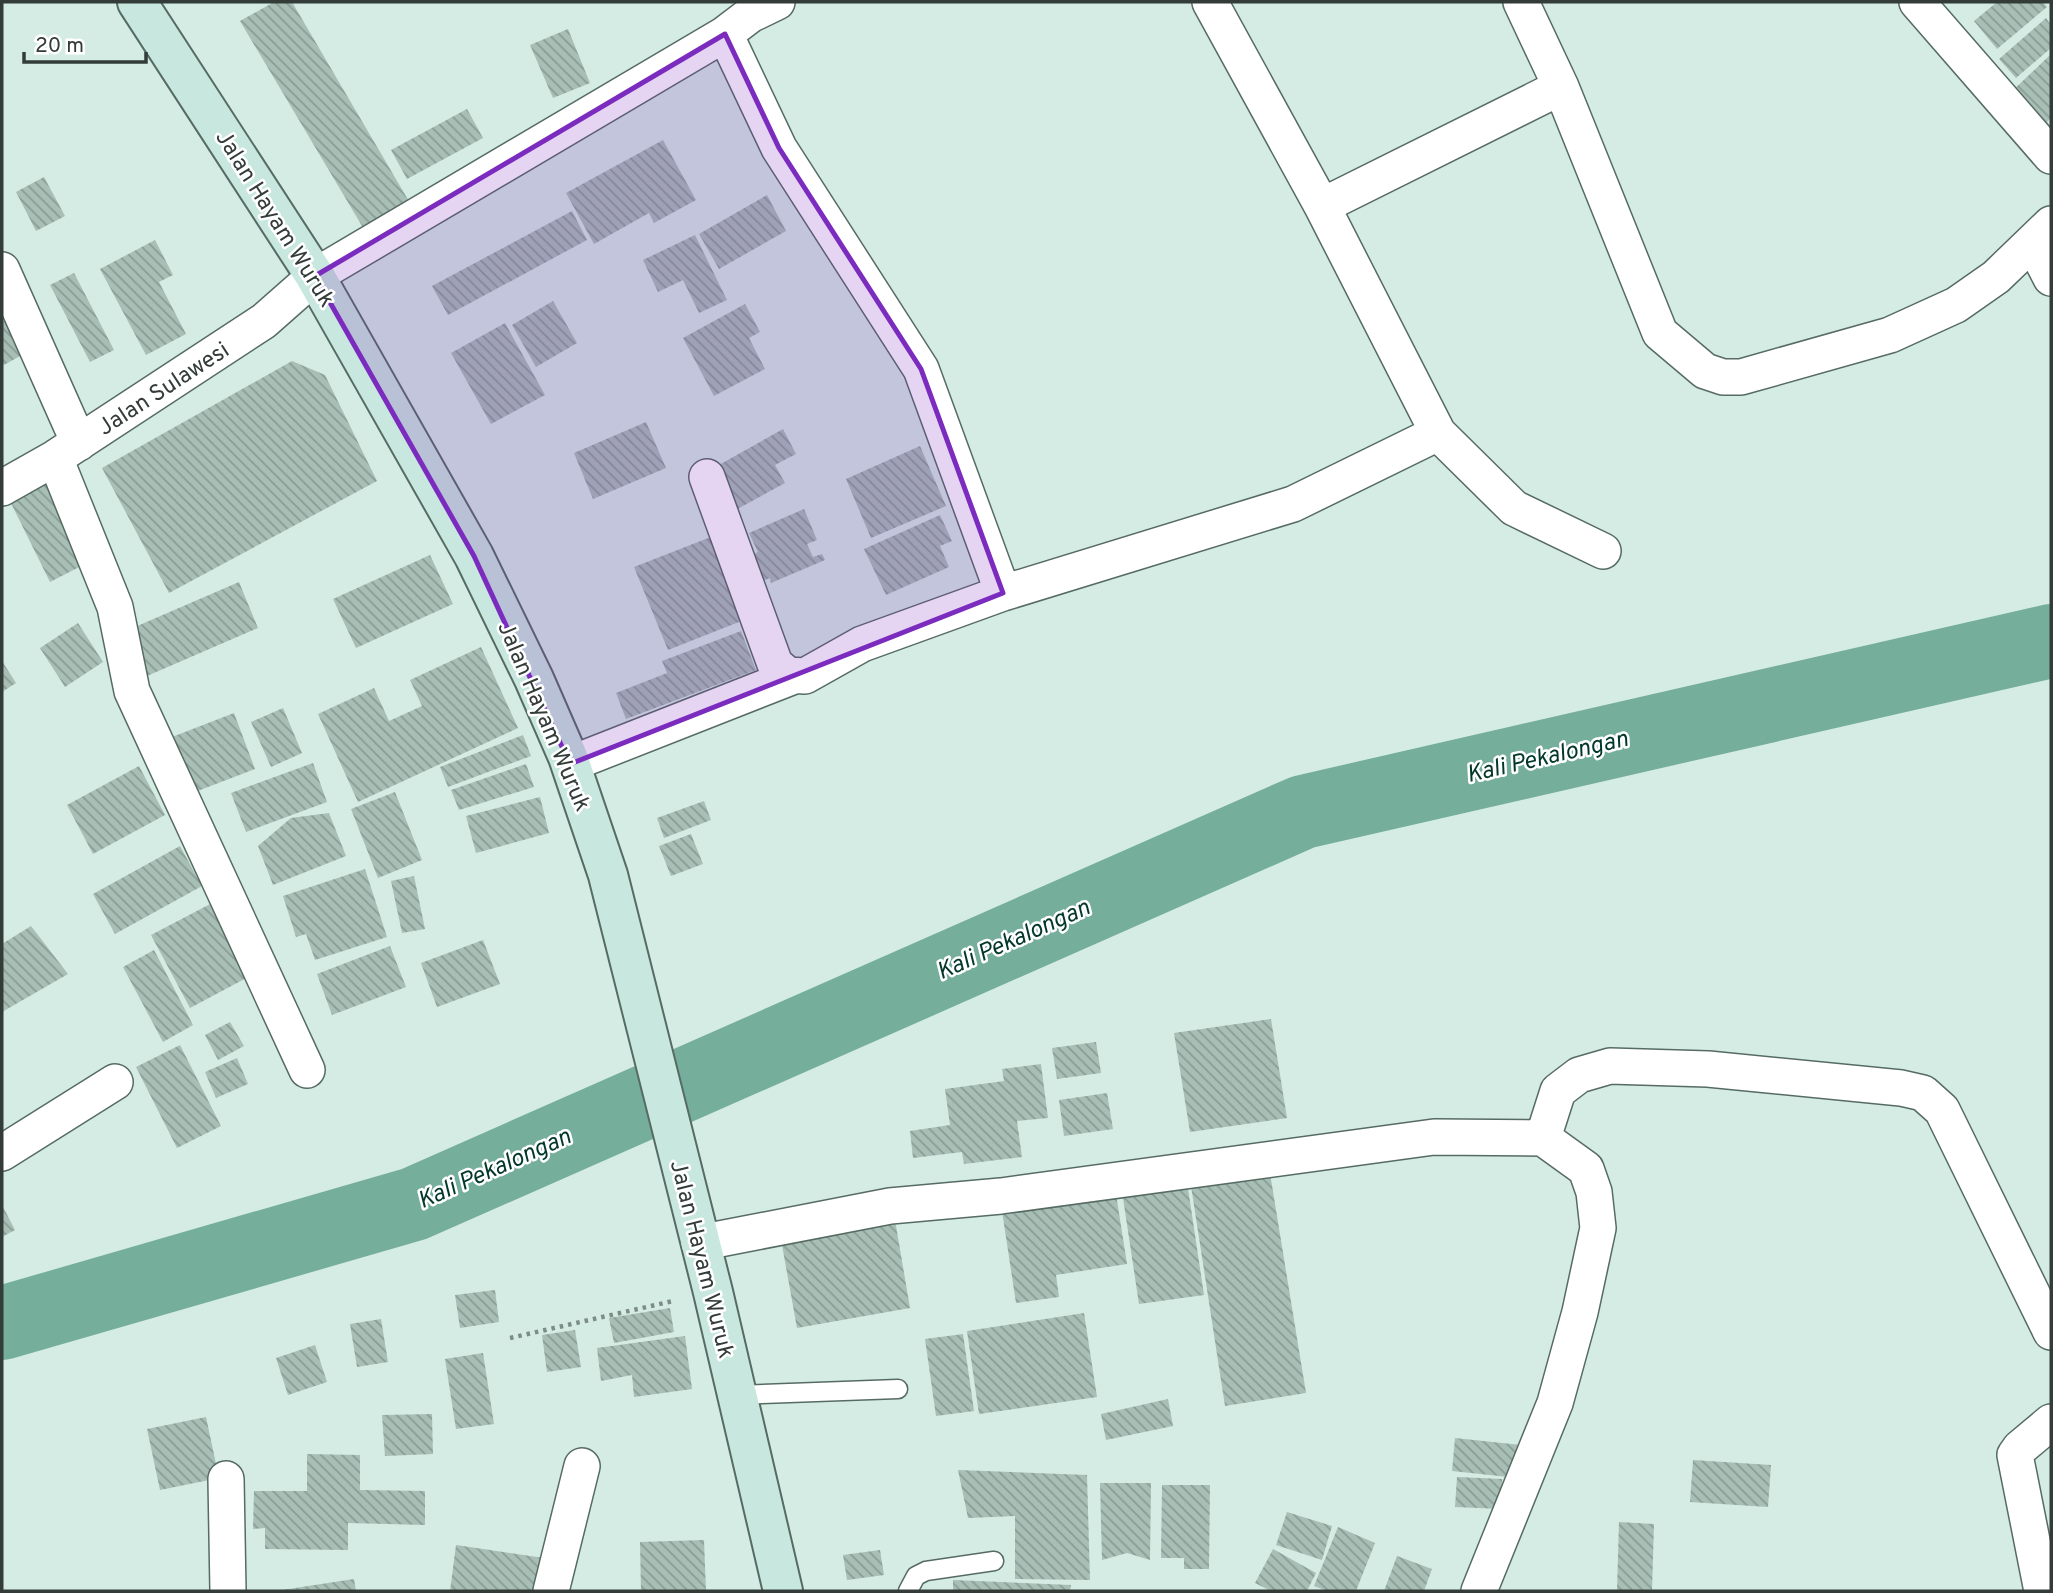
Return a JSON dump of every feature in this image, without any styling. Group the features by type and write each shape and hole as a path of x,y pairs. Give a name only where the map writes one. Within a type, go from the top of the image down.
{"street":[{"name":"Jalan Hayam Wuruk","path":"137,2 315,276 474,556 534,679 570,764 608,876 713,1292 783,1591"},
{"path":"1210,2 1322,206 1438,433 1514,508 1603,551"},
{"path":"1521,2 1561,87 1660,332 1705,371 1723,377 1741,377 1890,335 1956,305 1996,277 2042,234"},
{"path":"1917,2 2051,156"},
{"name":"Jalan Sulawesi","path":"2,488 67,451 264,321 315,276 749,13"},
{"path":"749,13 779,148 921,369 1003,593"},
{"path":"1322,206 1561,87"},
{"path":"2042,234 2051,278"},
{"path":"2,270 67,451 115,607 132,691 307,1070"},
{"path":"707,477 775,664 788,675 805,676 862,644 1003,593 1293,505 1438,433"},
{"path":"570,764 794,676"},
{"path":"1543,1138 1558,1091 1579,1075 1610,1066 1708,1069 1901,1088 1923,1093 1942,1110 2051,1332"},
{"path":"2,1153 115,1082"},
{"path":"697,1235 891,1206 1001,1196 1354,1146 1434,1137 1543,1138 1586,1168 1594,1192 1598,1228 1580,1312 1555,1403 1479,1591"},
{"path":"2042,1591 2015,1455 2051,1422"},
{"path":"551,1591 582,1466"},
{"path":"226,1479 228,1591"}],"lane":[{"path":"737,1395 898,1389"},
{"path":"908,1591 916,1576 926,1571 993,1561"}],"path":[{"path":"510,1338 713,1292"}],"highlighted area":[{"path":"725,34 779,148 921,369 1003,593 570,764 474,556 315,276"}],"building":[{"path":"274,2 292,2 410,203 365,231 240,21"},
{"path":"1997,2 2043,2 2047,7 1997,49 1974,21"},
{"path":"2046,18 2051,25 2051,48 2016,78 1999,59"},
{"path":"568,29 590,83 553,98 530,45"},
{"path":"2050,55 2051,118 2040,129 2008,95"},
{"path":"467,109 483,138 407,179 391,150"},
{"path":"663,140 696,200 654,223 649,213 594,244 566,193"},
{"path":"44,177 65,216 36,231 16,192"},
{"path":"767,195 786,231 719,269 699,234"},
{"path":"572,211 587,240 448,315 432,286"},
{"path":"695,235 727,300 699,313 683,280 658,292 643,260"},
{"path":"155,240 173,275 159,282 186,334 146,355 100,269"},
{"path":"74,273 114,350 90,362 50,285"},
{"path":"553,301 577,343 536,367 512,325"},
{"path":"745,304 760,332 749,338 765,369 714,396 683,338"},
{"path":"15,315 33,349 2,366 2,322"},
{"path":"505,323 545,395 491,424 451,353"},
{"path":"292,361 325,375 377,481 169,593 102,468"},
{"path":"646,422 666,468 593,499 574,453"},
{"path":"783,429 796,454 775,465 785,483 732,512 710,470"},
{"path":"920,446 946,506 871,538 846,479"},
{"path":"49,474 93,560 50,582 7,495"},
{"path":"804,509 817,540 807,544 813,557 822,554 825,560 771,583 770,578 758,583 747,557 758,552 749,533"},
{"path":"940,515 952,541 940,546 949,567 886,595 864,549"},
{"path":"716,535 749,618 668,650 634,567"},
{"path":"430,555 453,604 356,648 333,599"},
{"path":"239,582 258,628 147,676 128,630"},
{"path":"78,623 103,662 65,687 40,648"},
{"path":"741,631 756,670 626,719 616,693 667,673 662,661"},
{"path":"481,647 518,728 358,802 318,714 374,688 389,721 422,706 410,680"},
{"path":"2,661 16,683 2,692"},
{"path":"283,708 302,753 271,767 251,722"},
{"path":"234,713 255,769 195,792 172,737"},
{"path":"523,735 531,756 448,787 440,767"},
{"path":"313,763 327,802 246,832 231,793"},
{"path":"526,764 534,787 459,810 451,790"},
{"path":"139,766 165,815 93,854 67,805"},
{"path":"395,792 422,860 378,878 351,809"},
{"path":"540,797 549,833 476,853 466,816"},
{"path":"704,801 711,820 664,838 657,818"},
{"path":"329,813 346,856 273,885 258,846 291,818"},
{"path":"691,834 703,864 671,876 659,846"},
{"path":"180,846 202,886 115,934 93,894"},
{"path":"365,869 387,937 315,960 306,934 296,937 283,896"},
{"path":"414,876 425,929 402,933 391,881"},
{"path":"214,902 252,975 190,1008 151,935"},
{"path":"31,926 68,974 2,1012 2,944"},
{"path":"483,940 500,984 437,1007 421,963"},
{"path":"390,946 406,987 332,1015 317,974"},
{"path":"154,950 193,1025 163,1042 123,967"},
{"path":"1271,1019 1287,1118 1190,1132 1174,1033"},
{"path":"230,1022 244,1046 218,1060 205,1035"},
{"path":"1096,1042 1101,1073 1057,1079 1052,1048"},
{"path":"180,1045 221,1126 177,1148 136,1067"},
{"path":"237,1058 248,1084 216,1098 205,1072"},
{"path":"1041,1064 1048,1118 1017,1121 1022,1157 964,1164 962,1152 913,1158 910,1131 950,1125 945,1089 1004,1081 1002,1069"},
{"path":"1107,1093 1113,1129 1064,1136 1059,1100"},
{"path":"1268,1161 1306,1393 1225,1406 1189,1173"},
{"path":"1186,1175 1204,1295 1139,1304 1121,1185"},
{"path":"1116,1194 1127,1264 1056,1275 1059,1297 1016,1303 1002,1211"},
{"path":"2,1205 15,1230 2,1237"},
{"path":"894,1214 910,1308 797,1328 780,1234"},
{"path":"495,1290 499,1322 460,1328 455,1295"},
{"path":"670,1308 674,1332 614,1343 609,1318"},
{"path":"1084,1313 1097,1397 979,1414 967,1331"},
{"path":"381,1319 388,1362 357,1367 350,1324"},
{"path":"575,1330 581,1367 547,1372 542,1335"},
{"path":"963,1334 974,1411 936,1416 925,1339"},
{"path":"685,1336 692,1389 634,1397 632,1375 601,1381 597,1348"},
{"path":"315,1345 327,1382 288,1395 276,1358"},
{"path":"483,1353 494,1424 456,1429 445,1359"},
{"path":"1168,1399 1173,1426 1106,1440 1101,1414"},
{"path":"432,1414 433,1454 385,1456 382,1415"},
{"path":"206,1417 219,1478 160,1490 147,1429"},
{"path":"1455,1438 1521,1445 1518,1478 1452,1471"},
{"path":"307,1454 360,1455 360,1490 425,1491 425,1525 348,1523 348,1550 265,1549 265,1528 253,1529 254,1491 307,1491"},
{"path":"1693,1460 1771,1465 1768,1507 1690,1502"},
{"path":"958,1470 1087,1475 1090,1580 1015,1579 1015,1516 968,1518"},
{"path":"1457,1477 1502,1479 1501,1509 1455,1507"},
{"path":"1100,1483 1151,1483 1150,1560 1127,1553 1102,1560"},
{"path":"1162,1485 1210,1485 1209,1569 1184,1569 1184,1558 1161,1558"},
{"path":"1287,1512 1332,1526 1322,1560 1276,1545"},
{"path":"1619,1522 1654,1524 1652,1591 1617,1591"},
{"path":"1338,1527 1375,1543 1356,1591 1327,1591 1314,1586"},
{"path":"704,1540 706,1591 641,1591 640,1542"},
{"path":"456,1545 544,1558 539,1591 450,1591"},
{"path":"1273,1549 1316,1573 1307,1591 1271,1591 1255,1583"},
{"path":"880,1550 884,1575 847,1580 843,1555"},
{"path":"1397,1556 1432,1569 1424,1591 1384,1591"},
{"path":"354,1579 356,1591 282,1591 282,1590"},
{"path":"953,1580 1071,1585 1070,1591 953,1591"}],"waterway":[{"name":"Kali Pekalongan","path":"2,1323 414,1204 1303,812 2051,641"}]}
